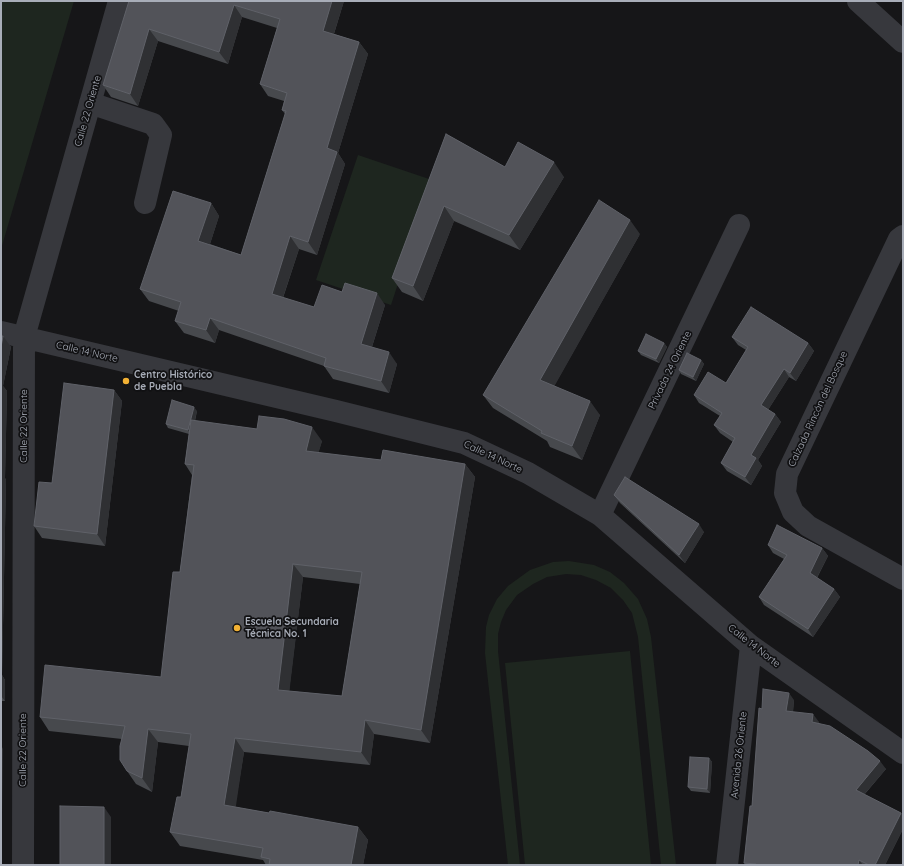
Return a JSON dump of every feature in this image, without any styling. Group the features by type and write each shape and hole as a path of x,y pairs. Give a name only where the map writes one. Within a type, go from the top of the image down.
{"street":[{"name":"Calle 22 Oriente","path":"23,865 24,337 119,1"},
{"path":"858,1 903,42"},
{"path":"90,103 153,124 161,135 145,203"},
{"name":"Privada 24 Oriente","path":"600,516 739,225"},
{"name":"Calzada Rincón del Bosque","path":"903,236 899,239 787,474 785,493 793,512 808,526 903,579"},
{"name":"Calle 14 Norte","path":"1,332 328,409 464,443 528,473 600,516 751,646 903,753"},
{"name":"Avenida 26 Oriente","path":"727,865 751,646"}],"shaded area":[{"path":"1,1 74,1 1,249"},
{"path":"358,155 432,180 391,305 316,280"},
{"path":"569,561 594,565 610,572 624,583 638,599 647,619 651,637 676,865 661,865 638,637 632,613 623,600 611,588 596,580 581,575 566,574 547,577 533,584 517,595 506,610 498,634 498,651 520,865 508,865 485,653 486,627 489,615 497,599 508,586 530,570 553,562"},
{"path":"630,651 651,865 525,865 505,663"}],"building":[{"path":"129,1 332,1 323,31 359,42 327,148 337,152 308,242 290,236 272,294 314,307 322,285 342,292 345,283 377,293 361,344 389,352 381,381 324,366 326,358 210,318 206,330 175,321 181,302 140,289 173,191 211,203 198,241 241,255 286,111 282,110 287,93 260,84 280,19 234,5 219,52 149,29 130,94 103,85"},
{"path":"446,134 505,167 518,142 554,162 509,235 444,206 413,286 392,278"},
{"path":"599,200 630,220 540,380 590,401 572,446 541,433 542,431 483,395"},
{"path":"751,307 808,343 790,373 784,369 761,405 775,414 751,455 756,458 745,477 721,463 735,438 714,425 722,413 694,395 708,372 726,383 748,347 732,337"},
{"path":"646,334 664,343 656,359 638,351"},
{"path":"1,336 3,336 1,347"},
{"path":"687,353 701,360 693,377 679,370"},
{"path":"64,383 114,390 97,534 34,526 39,482 52,483"},
{"path":"172,400 194,407 188,430 166,424"},
{"path":"259,416 284,419 312,427 306,451 381,460 383,450 465,464 421,730 365,720 361,752 235,738 224,805 269,813 270,811 358,827 351,865 269,865 270,859 261,857 263,848 170,832 177,797 181,797 191,734 148,729 142,778 127,771 120,760 120,746 125,726 40,717 45,665 161,677 173,572 180,572 194,465 185,464 191,420 257,429","holes":["293,564 362,572 342,696 278,690"]},
{"path":"625,477 699,524 679,555 614,495"},
{"path":"777,525 822,548 810,573 834,589 808,629 759,597 787,555 768,545"},
{"path":"763,689 789,693 786,711 813,714 812,722 830,726 868,751 880,761 856,790 901,813 875,865 869,865 859,860 858,865 755,865 756,864 744,863 750,806 752,806 759,708 762,709"},
{"path":"690,757 709,758 707,789 688,787"},
{"path":"60,806 104,807 104,865 60,865"}],"place":[{"name":"Centro Histórico de Puebla","path":"126,381"},
{"name":"Escuela Secundaria Técnica No. 1","path":"237,628"}]}
